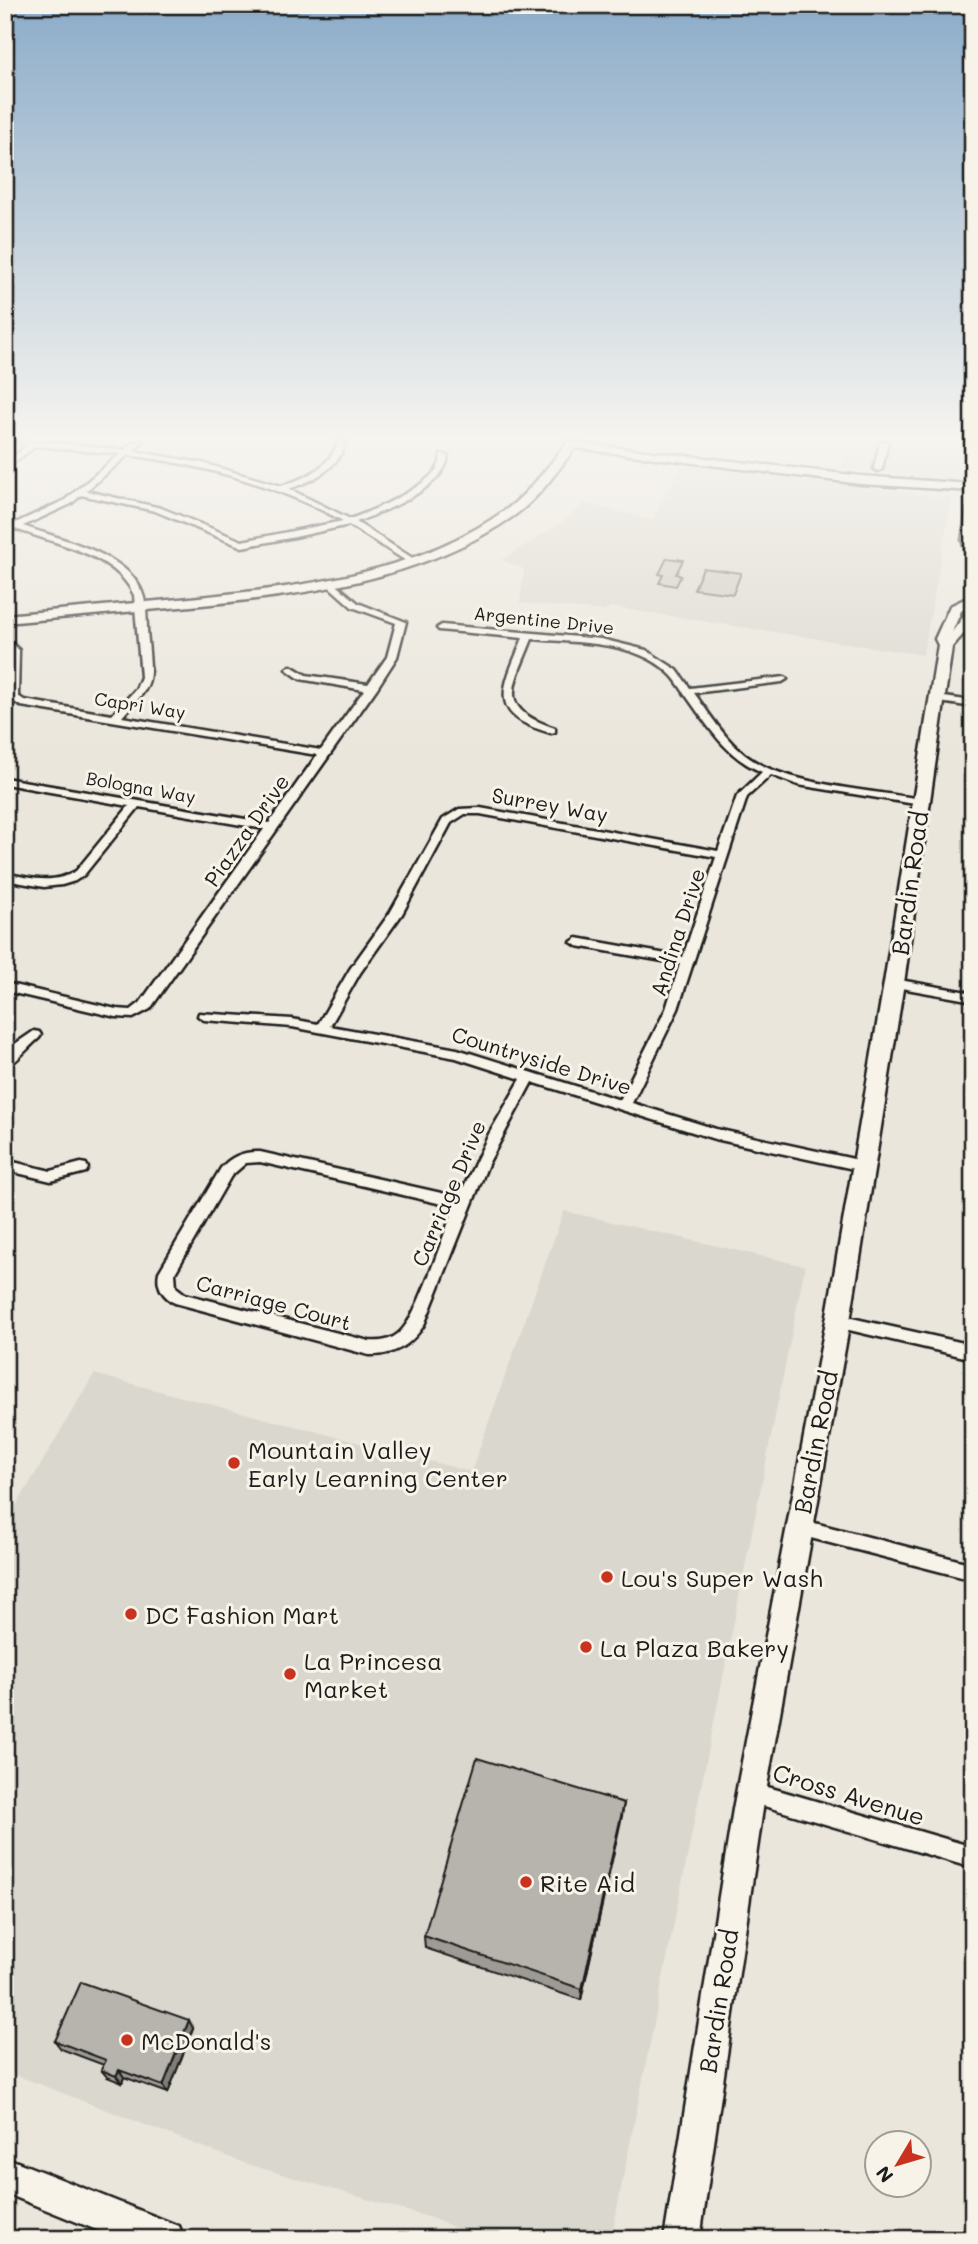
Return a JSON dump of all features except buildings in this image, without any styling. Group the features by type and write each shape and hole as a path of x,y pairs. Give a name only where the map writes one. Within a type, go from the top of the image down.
{"street":[{"path":"70,547 102,559 125,572 138,588 146,677 141,690 115,718"},
{"path":"388,547 411,561"},
{"path":"5,619 262,594 329,583 411,561 445,547"},
{"name":"Piazza Drive","path":"5,987 116,1013 133,1014 145,1006 392,657 401,622 355,605 329,583"},
{"name":"Bardin Road","path":"682,2239 751,1792 838,1321 894,983 945,645 942,639 951,614 960,604 973,599"},
{"path":"945,645 953,641 970,623"},
{"name":"Argentine Drive","path":"442,628 601,642 643,652 668,667 730,748 743,759 768,772 811,785 921,802"},
{"path":"529,635 509,692 509,704 513,713 526,723 551,730"},
{"name":"Capri Way","path":"5,640 14,650 12,694 18,702 323,752"},
{"path":"291,669 303,677 372,688"},
{"path":"689,691 782,679"},
{"path":"937,699 973,704"},
{"name":"Andina Drive","path":"622,1107 663,1031 689,962 742,796 768,772"},
{"name":"Bologna Way","path":"5,781 271,827"},
{"path":"5,876 48,885 72,879 80,873 136,804"},
{"name":"Surrey Way","path":"322,1028 354,972 402,904 447,821 457,814 480,811 722,855"},
{"path":"577,942 689,962"},
{"path":"894,983 973,997"},
{"name":"Countryside Drive","path":"204,1016 322,1028 457,1055 530,1075 622,1107 715,1134 863,1166"},
{"path":"5,1063 34,1035"},
{"name":"Carriage Drive","path":"412,1331 463,1203 497,1127 530,1075"},
{"name":"Carriage Court","path":"412,1331 389,1347 369,1348 181,1299 171,1293 165,1278 226,1172 234,1163 246,1157 260,1157 463,1203"},
{"path":"5,1165 51,1176 81,1168"},
{"path":"838,1321 973,1352"},
{"path":"799,1527 973,1572"},
{"name":"Cross Avenue","path":"751,1792 973,1858"},
{"path":"5,2175 166,2239"}],"shaded area":[{"path":"523,547 943,547 923,655 611,607 604,611 520,603 524,569 501,560"},
{"path":"667,558 683,560 676,574 681,576 676,586 659,583 663,575 659,574"},
{"path":"703,568 741,573 733,594 694,589"},
{"path":"564,1211 805,1266 611,2239 483,2239 431,2218 247,2164 5,2071 5,1525 94,1374 471,1472"}],"place":[{"name":"Mountain Valley Early Learning Center","path":"234,1463"},
{"name":"Lou's Super Wash","path":"607,1577"},
{"name":"DC Fashion Mart","path":"131,1614"},
{"name":"La Plaza Bakery","path":"586,1647"},
{"name":"La Princesa Market","path":"290,1674"},
{"name":"Rite Aid","path":"526,1882"},
{"name":"McDonald's","path":"127,2040"}]}
